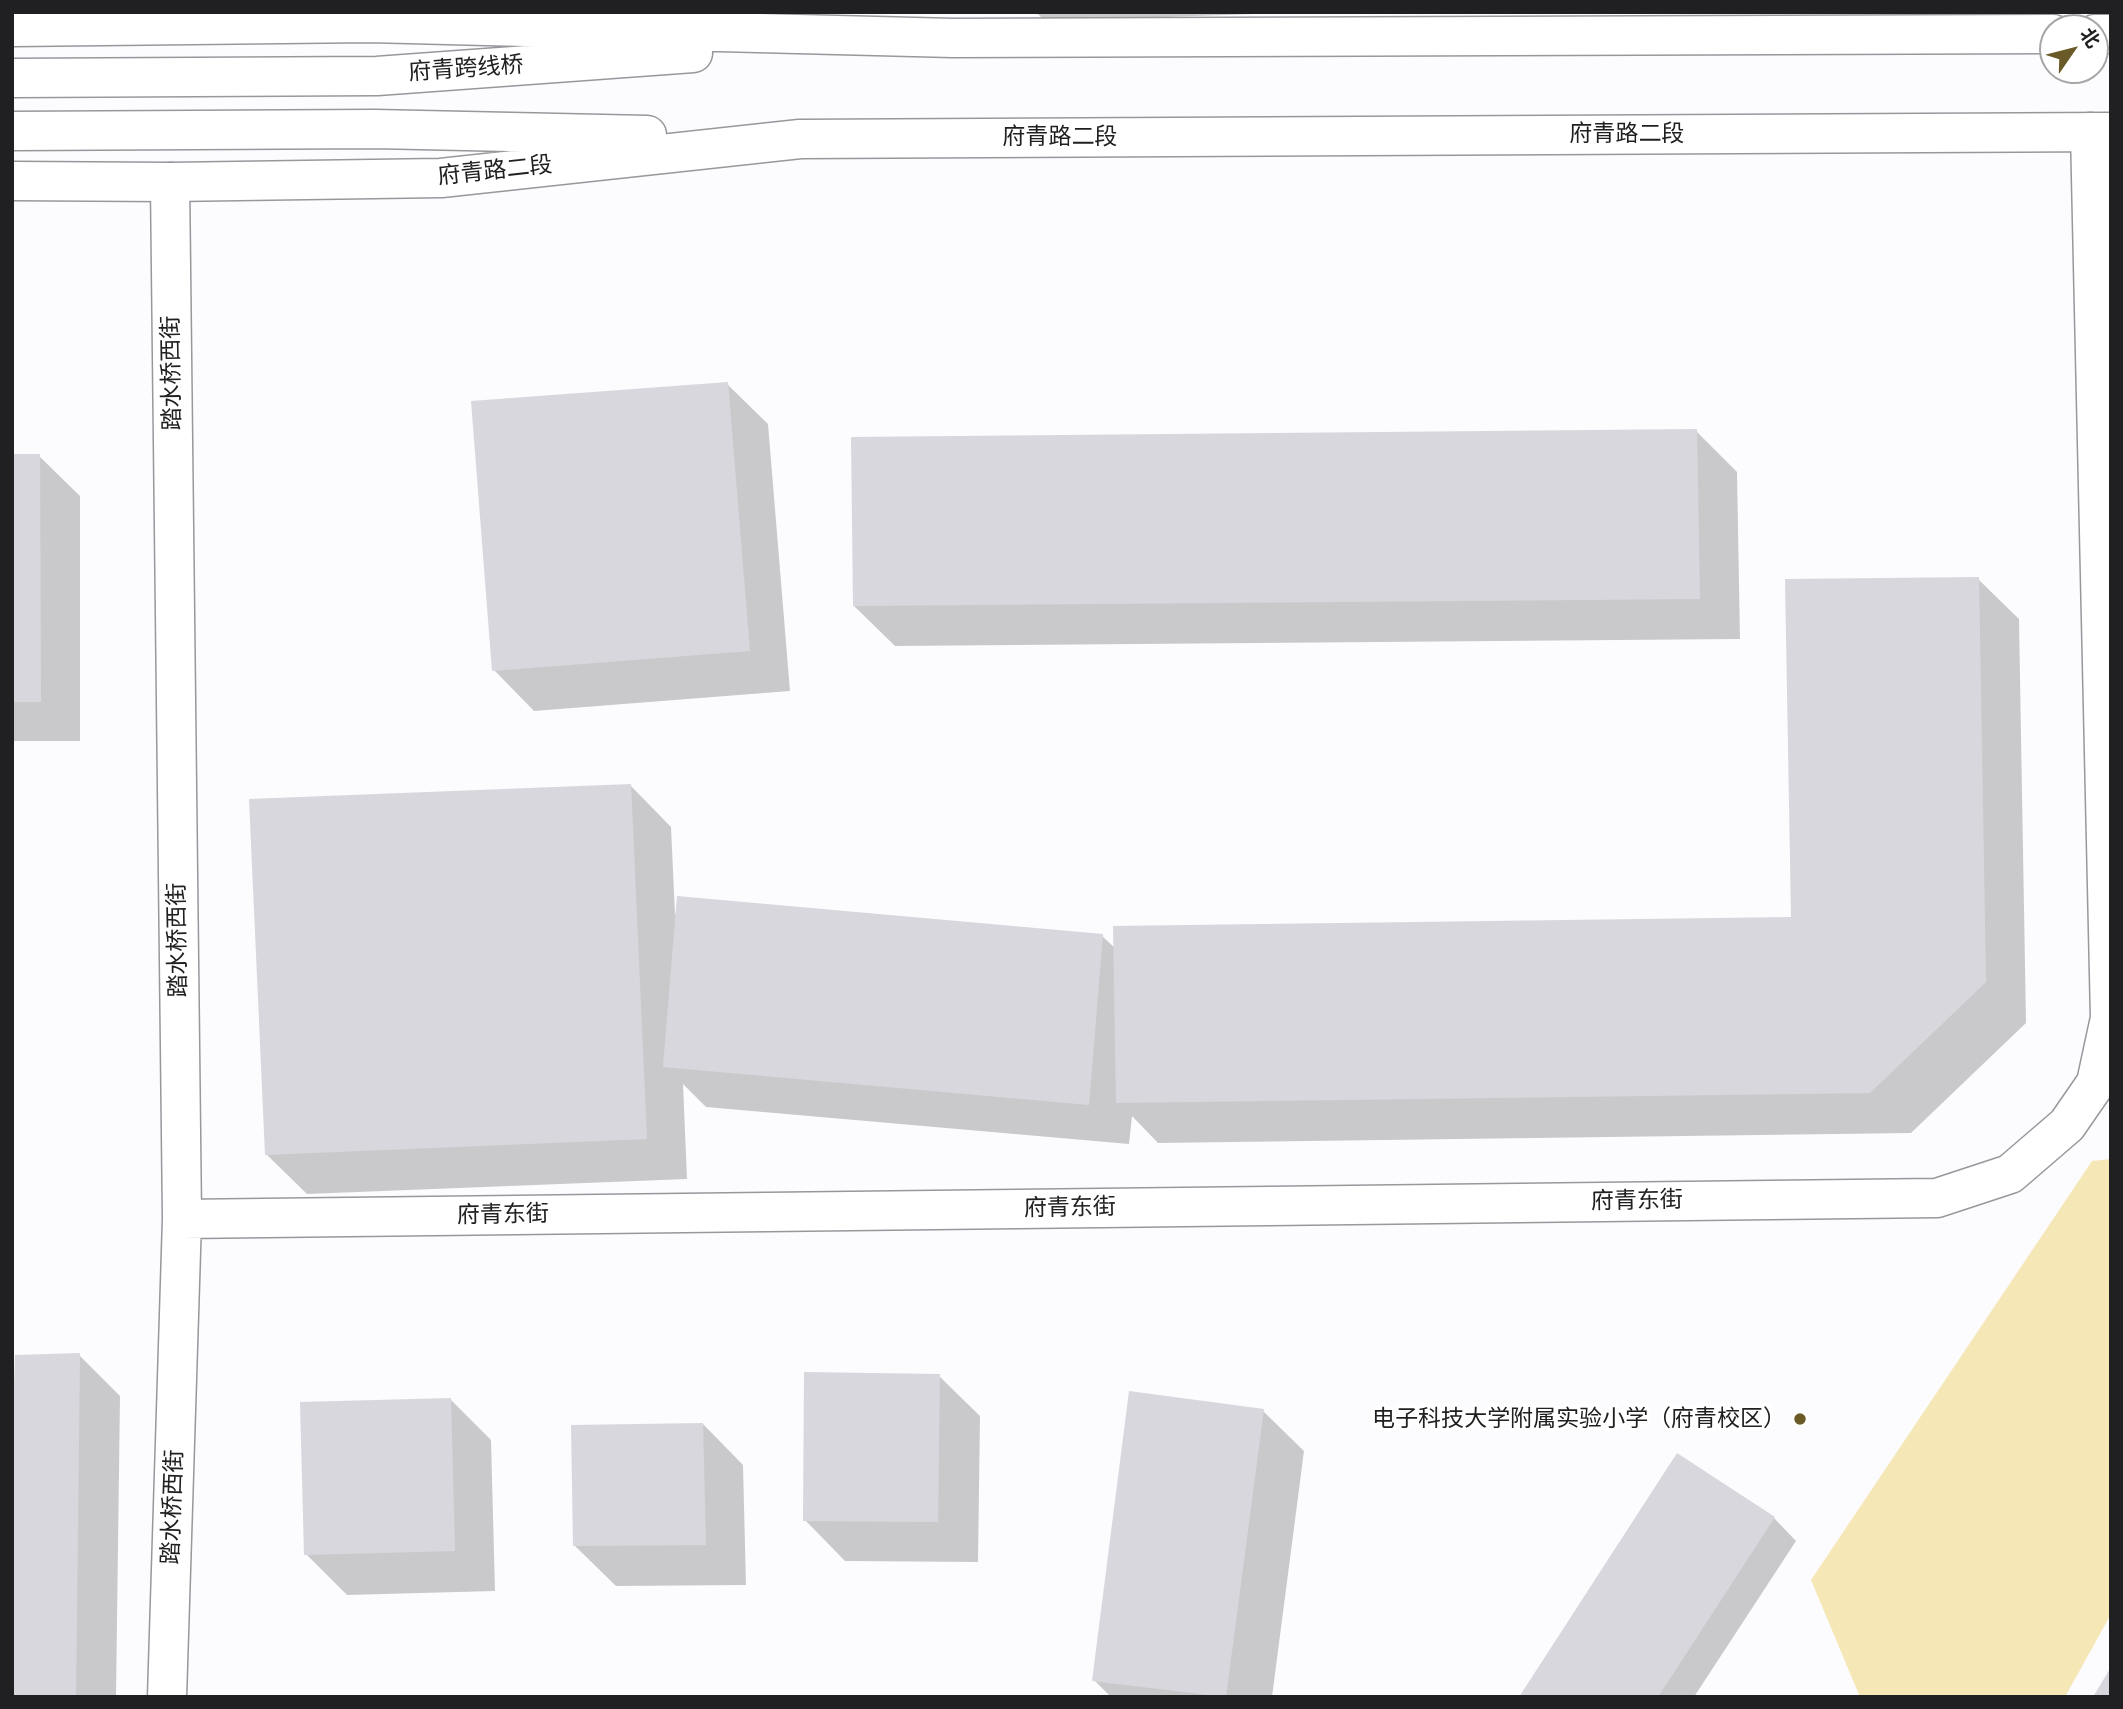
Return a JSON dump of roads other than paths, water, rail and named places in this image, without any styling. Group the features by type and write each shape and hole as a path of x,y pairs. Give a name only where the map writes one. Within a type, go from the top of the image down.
{"main road":[{"path":"12,27 370,18 771,23 941,29 2039,34"},
{"name":"府青跨线桥","path":"12,78 377,76 941,29"},
{"path":"12,131 375,129 800,139"},
{"name":"府青路二段","path":"12,181 170,183 441,178 800,139 2101,132"},
{"name":"府青东街","path":"182,1219 1937,1198 2010,1174 2067,1125 2096,1083 2110,1018 2101,132"},
{"name":"踏水桥西街","path":"167,1697 182,1219 170,183"}],"place":[{"name":"电子科技大学附属实验小学（府青校区）","path":"1800,1419"}]}
